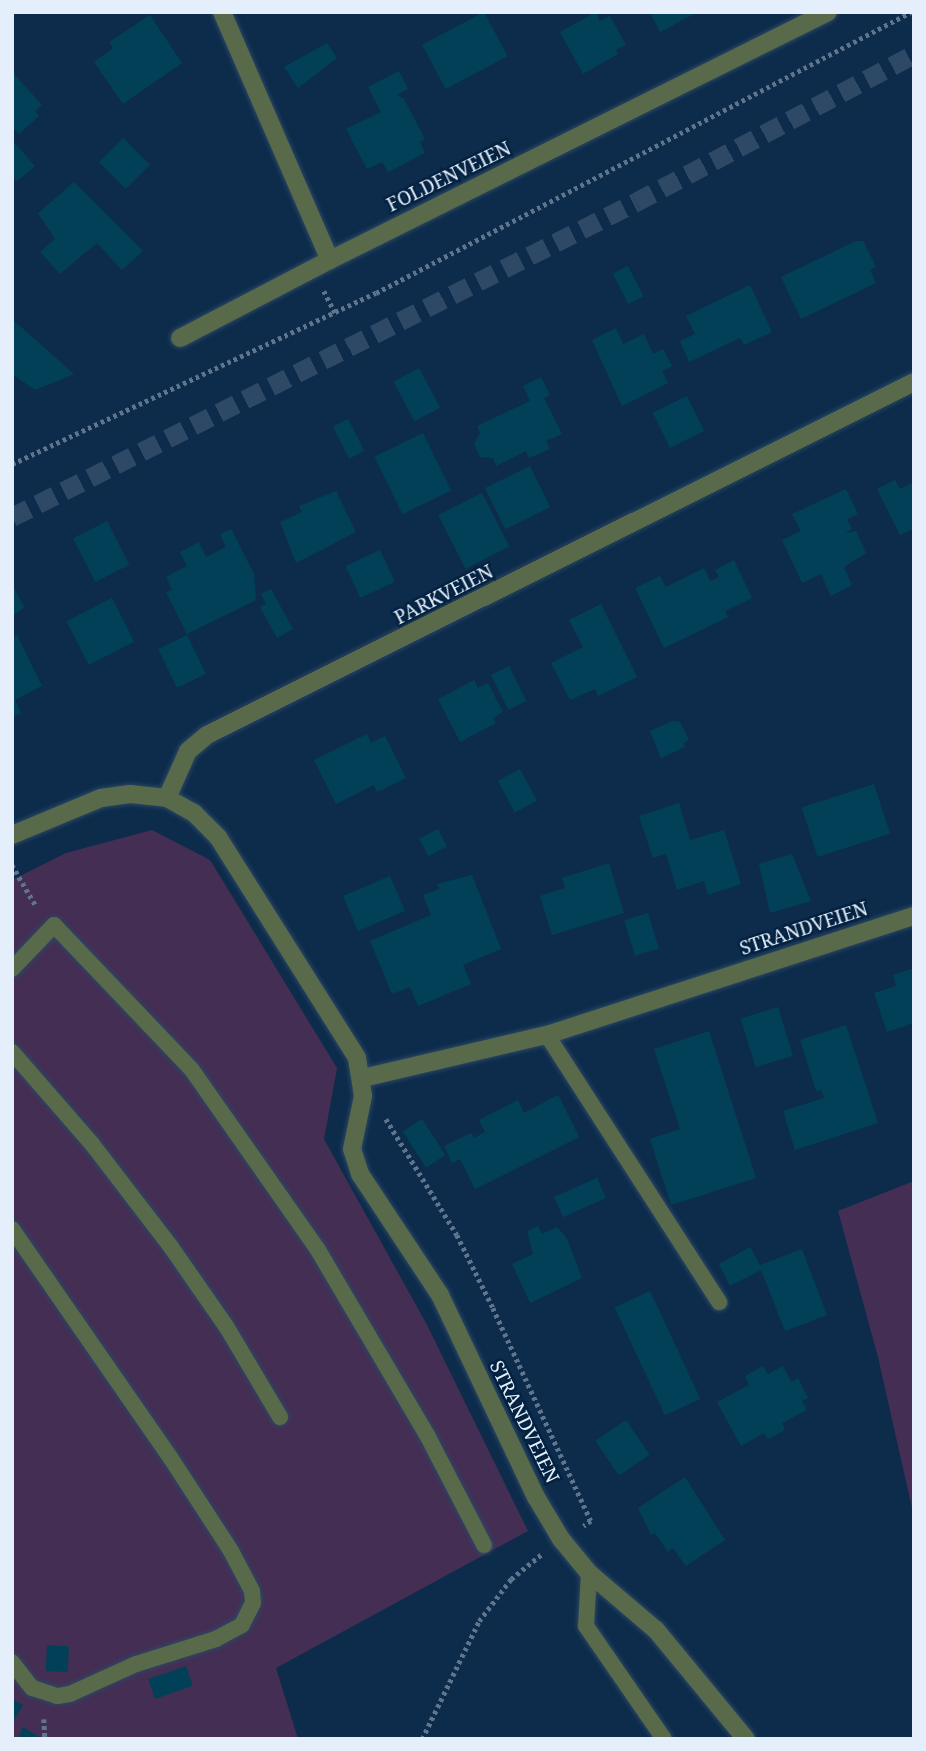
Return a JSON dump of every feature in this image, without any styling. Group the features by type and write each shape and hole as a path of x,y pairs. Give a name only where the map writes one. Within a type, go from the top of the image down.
{"street":[{"path":"222,12 330,260"},
{"name":"FOLDENVEIEN","path":"180,338 330,260 828,12"},
{"name":"PARKVEIEN","path":"167,799 188,751 207,735 914,382"},
{"path":"12,835 101,798 130,794 167,799 194,813 218,837 344,1035 363,1087"},
{"name":"STRANDVEIEN","path":"746,1739 656,1630 589,1573 561,1539 536,1497 440,1295 360,1174 352,1149 363,1087 547,1035 914,916"}],"lane":[{"path":"12,969 54,925 192,1070 276,1185 427,1436 484,1545"},
{"path":"547,1035 719,1302"},
{"path":"12,1052 92,1144 171,1247 280,1417"},
{"path":"12,1228 170,1457 231,1551 252,1591 253,1603 242,1625 216,1639 136,1664 70,1694 57,1696 32,1688 12,1662"},
{"path":"589,1573 586,1626 664,1739"}],"path":[{"path":"12,464 376,293 911,12"},
{"path":"12,865 30,900 54,925"},
{"path":"363,1087 457,1235 537,1400 591,1521 561,1539 511,1579 479,1622 422,1739"}],"shaded area":[{"path":"152,830 210,860 337,1068 324,1139 427,1325 528,1531 276,1668 298,1739 12,1739 12,880 66,853"},
{"path":"914,1181 914,1517 878,1357 838,1211"}],"building":[{"path":"484,12 507,56 446,89 422,45"},
{"path":"596,12 600,21 610,16 626,45 616,50 618,54 583,74 560,32"},
{"path":"650,12 698,12 660,32"},
{"path":"150,15 182,63 123,104 94,62 113,48 109,42"},
{"path":"327,43 337,58 298,88 284,67"},
{"path":"399,71 408,89 397,95 404,99 425,139 420,142 425,153 388,172 382,162 367,169 346,129 381,112 368,87"},
{"path":"14,74 42,105 35,111 39,116 19,134 12,127"},
{"path":"123,138 150,165 126,189 99,162"},
{"path":"12,140 35,166 17,181 12,176"},
{"path":"74,182 143,251 122,270 97,243 60,274 40,252 55,239 38,213"},
{"path":"856,241 863,241 876,267 870,270 876,283 801,319 781,277"},
{"path":"628,266 643,296 628,304 613,274"},
{"path":"750,285 772,332 744,345 740,338 689,362 680,341 695,334 686,316"},
{"path":"12,319 74,374 35,390 12,374"},
{"path":"616,328 623,344 644,334 653,354 663,349 672,366 662,371 668,383 622,406 592,340"},
{"path":"419,368 440,408 415,421 393,382"},
{"path":"541,377 550,395 544,398 562,434 546,441 550,449 529,458 526,451 496,466 493,458 480,457 474,444 480,433 477,426 530,401 523,386"},
{"path":"687,396 704,431 670,448 653,413"},
{"path":"348,419 364,451 349,459 333,427"},
{"path":"423,433 451,491 403,514 374,457"},
{"path":"530,466 550,507 505,529 485,488"},
{"path":"895,480 900,489 914,482 914,529 900,535 877,489"},
{"path":"846,489 858,514 847,519 852,529 845,533 856,531 866,553 844,567 852,585 831,596 821,574 802,583 782,540 801,531 792,514"},
{"path":"336,491 356,532 296,563 280,522 302,512 299,506"},
{"path":"482,493 509,546 466,569 438,515"},
{"path":"107,521 129,565 95,582 73,538"},
{"path":"231,529 254,574 256,600 187,634 166,592 172,590 166,577 187,566 180,552 199,542 206,557 226,547 220,534"},
{"path":"380,550 395,582 360,598 346,566"},
{"path":"734,560 752,598 725,611 728,617 664,648 635,588 660,576 666,587 704,568 710,581 719,577 715,570"},
{"path":"12,584 24,607 12,617"},
{"path":"271,589 293,629 277,638 260,607 266,604 261,594"},
{"path":"112,598 134,642 89,665 67,621"},
{"path":"601,604 637,677 598,696 595,689 570,700 551,663 583,647 569,620"},
{"path":"17,635 42,686 15,700 21,713 12,717 12,638"},
{"path":"187,635 206,674 177,688 158,649"},
{"path":"509,666 526,701 508,710 491,675"},
{"path":"474,680 478,688 488,683 503,712 493,718 496,723 460,742 438,699"},
{"path":"673,721 680,722 689,740 683,743 685,747 661,758 650,731"},
{"path":"367,734 371,743 385,736 406,778 377,792 374,785 336,804 314,760"},
{"path":"520,769 537,801 515,813 498,781"},
{"path":"874,784 890,833 818,857 802,807"},
{"path":"679,803 690,840 724,830 741,884 708,895 704,881 677,890 666,854 653,858 639,816"},
{"path":"438,829 447,847 428,856 419,839"},
{"path":"792,854 811,901 770,913 759,864"},
{"path":"609,863 624,913 552,935 540,896 565,888 562,878"},
{"path":"472,875 501,949 463,965 471,984 418,1006 410,987 392,994 370,941 431,915 423,895 439,889 437,884"},
{"path":"390,876 405,911 358,931 343,896"},
{"path":"648,913 659,948 635,956 624,920"},
{"path":"914,968 914,1023 887,1032 874,993 896,986 893,975"},
{"path":"778,1007 793,1056 756,1067 741,1018"},
{"path":"846,1025 878,1123 795,1150 783,1111 824,1098 821,1090 816,1091 800,1040"},
{"path":"709,1031 756,1178 671,1205 650,1139 680,1129 654,1049"},
{"path":"558,1095 579,1137 475,1189 460,1159 452,1163 444,1146 471,1133 474,1138 485,1132 479,1120 518,1100 524,1113"},
{"path":"422,1119 445,1155 426,1168 403,1132"},
{"path":"597,1178 606,1198 563,1217 554,1197"},
{"path":"538,1226 542,1234 557,1227 566,1237 582,1278 530,1303 512,1264 533,1254 527,1231"},
{"path":"750,1247 760,1265 802,1249 827,1315 785,1331 761,1270 730,1286 719,1264"},
{"path":"650,1291 700,1399 665,1415 615,1307"},
{"path":"763,1366 768,1374 783,1366 791,1382 798,1378 808,1398 802,1401 807,1410 782,1423 785,1430 768,1439 764,1433 741,1446 717,1402 749,1385 745,1376"},
{"path":"626,1420 649,1455 619,1476 595,1441"},
{"path":"685,1477 725,1540 686,1566 673,1548 668,1552 655,1533 651,1535 638,1508"},
{"path":"47,1645 69,1646 68,1672 46,1671"},
{"path":"186,1666 193,1686 155,1699 148,1679"},
{"path":"12,1699 23,1705 12,1724"},
{"path":"23,1727 43,1739 17,1739"}],"tunnel":[{"path":"12,517 636,202 914,54"}]}
